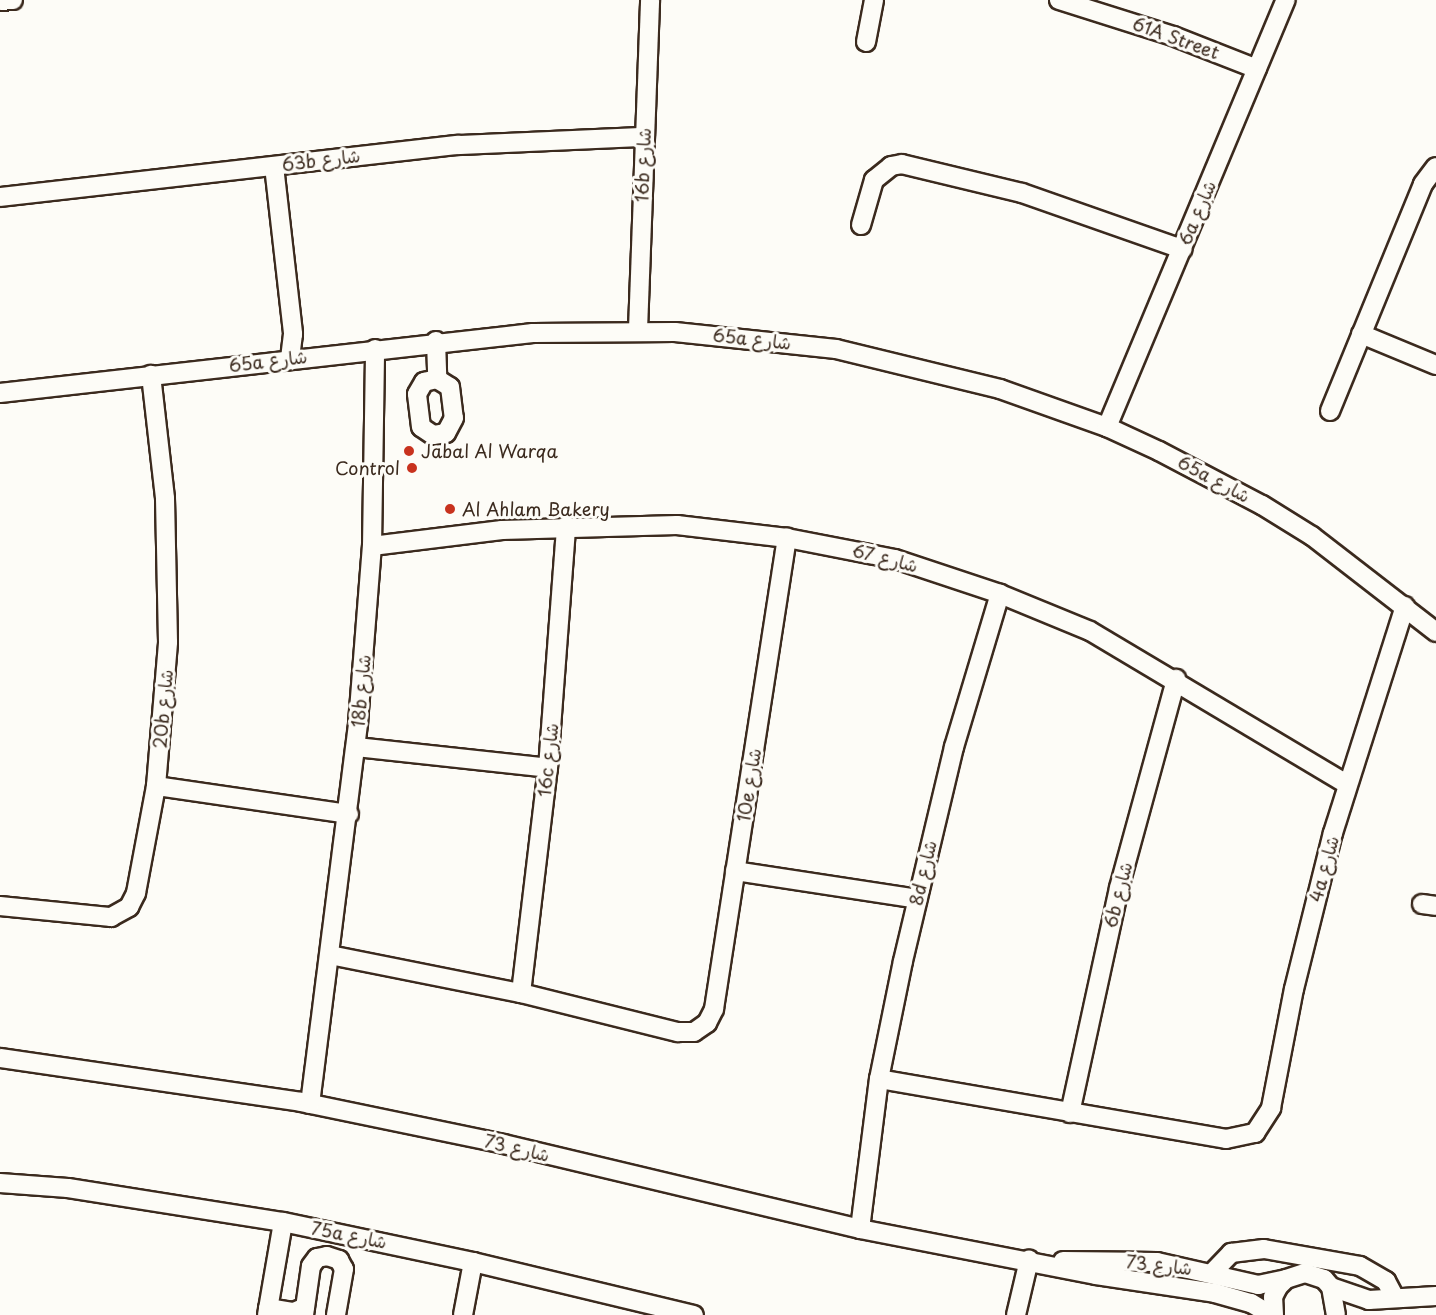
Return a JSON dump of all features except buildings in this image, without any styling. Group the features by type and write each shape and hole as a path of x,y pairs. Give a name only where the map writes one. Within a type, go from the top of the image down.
{"street":[{"path":"0,2 13,0"},
{"name":"16b شارع","path":"638,330 643,137 650,0"},
{"path":"866,42 874,0"},
{"name":"61A Street","path":"1059,0 1173,36 1257,69"},
{"name":"6a شارع","path":"1107,427 1286,0"},
{"name":"63b شارع","path":"0,197 458,145 643,137"},
{"path":"861,225 874,180 882,171 902,164 1022,193 1182,249"},
{"path":"274,166 293,333 290,358"},
{"path":"1330,411 1423,184 1436,167"},
{"name":"65a شارع","path":"0,393 436,341 533,333 638,330 781,341 891,360 1000,389 1107,427 1262,505 1405,606 1436,632"},
{"path":"1361,334 1436,365"},
{"path":"436,341 436,379"},
{"name":"18b شارع","path":"306,1103 330,955 356,747 372,546 375,349"},
{"name":"20b شارع","path":"0,906 104,917 124,911 136,893 156,786 168,642 165,498 151,375"},
{"name":"شارع 67","path":"372,546 566,526 677,525 787,538 895,560 1000,594 1090,631 1176,679 1347,784"},
{"name":"16c شارع","path":"521,993 548,768 566,526"},
{"name":"10e شارع","path":"521,993 678,1032 701,1028 714,1009 787,538"},
{"name":"8d شارع","path":"856,1228 879,1079 917,899 954,747 1000,594"},
{"name":"4a شارع","path":"1070,1113 1226,1139 1255,1133 1271,1108 1306,940 1347,784 1405,606"},
{"name":"6b شارع","path":"1070,1113 1119,888 1176,679"},
{"path":"356,747 548,768"},
{"path":"156,786 349,814"},
{"path":"735,871 917,899"},
{"path":"330,955 521,993"},
{"name":"شارع 73","path":"0,1058 306,1103 504,1144 856,1228 1215,1293 1251,1303 1272,1315"},
{"path":"879,1079 1070,1113"},
{"name":"75a شارع","path":"0,1183 68,1188 283,1222 473,1262 694,1315"},
{"path":"283,1222 268,1311 305,1311 314,1262 322,1256 334,1257 344,1269 336,1315"},
{"path":"1212,1273 1237,1251 1264,1249 1360,1266 1380,1275 1395,1298"},
{"path":"1015,1315 1024,1260"},
{"name":"شارع 73","path":"1024,1260 1157,1262 1258,1285 1286,1280 1305,1273 1324,1279 1331,1287"},
{"path":"463,1315 473,1262"},
{"path":"1272,1315 1273,1297 1286,1280"},
{"path":"1331,1287 1356,1298 1395,1298 1432,1293"},
{"path":"1331,1287 1337,1306 1336,1315"}],"place":[{"name":"Jabal Al Warqa","path":"409,451"},
{"name":"Control","path":"412,468"},
{"name":"Al Ahlam Bakery","path":"450,509"}]}
